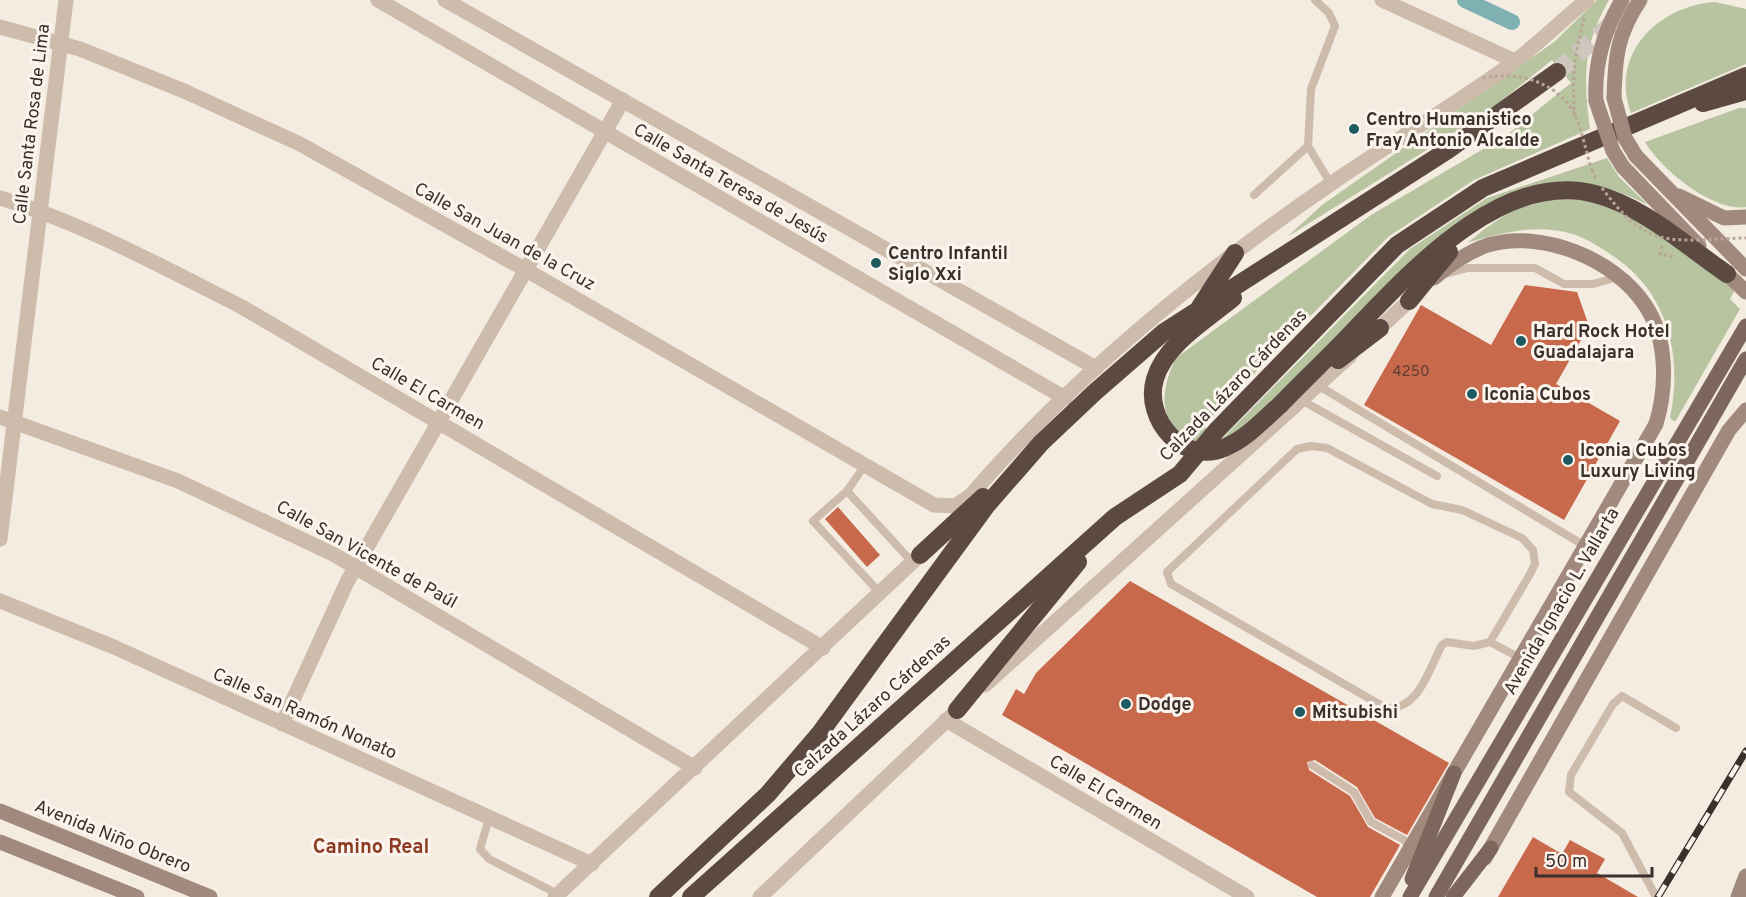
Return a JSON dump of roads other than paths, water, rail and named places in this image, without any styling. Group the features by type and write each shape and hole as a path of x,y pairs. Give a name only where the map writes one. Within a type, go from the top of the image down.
{"highway":[{"name":"Calzada Lázaro Cárdenas","path":"658,897 776,786 820,733 987,505 1041,443 1095,392 1164,332 1448,150 1557,72"},
{"name":"Calzada Lázaro Cárdenas","path":"691,897 1115,517 1180,474 1217,430 1397,245 1483,188 1746,76"},
{"path":"1663,112 1741,96"},
{"path":"1289,253 1182,340 1166,359 1155,378 1152,401 1159,421 1179,443 1195,451 1209,452 1226,448 1248,434 1280,405 1397,284 1432,254 1489,213 1528,195 1564,191 1595,194 1634,210 1737,283"},
{"path":"1409,301 1437,264 1489,213"},
{"path":"1198,309 1213,283 1235,253"},
{"path":"1280,405 1380,328"},
{"path":"916,558 1041,443"},
{"path":"952,715 1115,517"}],"main road":[{"path":"1622,0 1609,22 1602,42 1595,82 1596,100 1613,151 1623,167 1737,283"},
{"path":"1640,0 1629,16 1618,43 1614,62 1614,98 1625,138 1636,156 1663,186 1746,269"},
{"path":"1663,186 1724,218 1746,217"},
{"name":"Avenida Ignacio L. Vallarta","path":"1383,897 1656,424 1664,395 1664,364 1658,336 1646,305 1618,277 1573,251 1542,242 1514,240 1488,245 1463,256 1409,301"},
{"name":"Avenida Ignacio L. Vallarta","path":"1410,897 1746,326"},
{"path":"1436,897 1746,359"},
{"path":"1462,897 1729,430 1746,410"},
{"path":"1404,897 1454,773"},
{"name":"Avenida Niño Obrero","path":"0,811 210,897"},
{"path":"0,842 136,897"},
{"path":"1453,897 1491,848"}],"street":[{"name":"Calle Santa Rosa de Lima","path":"0,539 7,419 40,212 66,0"},
{"name":"Calle Santa Teresa de Jesús","path":"378,0 1065,398"},
{"name":"Calle Santa Teresa de Jesús","path":"445,0 1096,368"},
{"path":"1382,0 1515,61"},
{"path":"556,895 880,594 916,558 970,496 1096,368 1235,253 1331,184 1515,61 1587,0"},
{"name":"Calle San Juan de la Cruz","path":"0,27 62,43 184,91 300,144 526,270 934,505 955,506 970,496"},
{"path":"282,724 356,567 623,100"},
{"name":"Calle El Carmen","path":"0,198 40,212 142,256 242,307 823,648"},
{"path":"760,897 952,715 1303,401 1409,301"},
{"name":"Calle San Vicente de Paúl","path":"7,419 178,481 258,516 356,567 695,768"},
{"name":"Calle San Ramón Nonato","path":"0,601 114,647 592,864"},
{"name":"Calle El Carmen","path":"952,715 1247,897"}],"lane":[{"path":"1315,0 1329,13 1335,26 1311,90 1308,146 1331,184"},
{"path":"1254,195 1308,146"},
{"path":"1435,277 1468,268 1535,268 1564,284 1593,284 1618,277"},
{"path":"1319,386 1585,546"},
{"path":"1303,401 1437,476"},
{"path":"1490,642 1535,564 1533,550 1522,538 1462,510 1432,504 1327,448 1311,446 1297,449 1167,572 1171,584 1384,707 1401,707 1414,698 1442,645 1447,642 1474,646 1490,642 1520,658"},
{"path":"866,464 847,491 813,521 880,594"},
{"path":"847,491 916,558"},
{"path":"1656,897 1622,833 1569,792 1571,775 1613,704 1622,696 1676,728"},
{"path":"1312,765 1354,792 1371,822 1404,840 1411,848"},
{"path":"489,818 480,849 489,859 556,895"}],"waterway":[{"path":"1465,0 1512,22"}],"tunnel":[{"path":"1557,72 1615,21"}],"railway":[{"path":"1658,897 1746,751"}],"place":[{"name":"Centro Humanistico Fray Antonio Alcalde","path":"1354,129"},
{"name":"Centro Infantil Siglo Xxi","path":"876,263"},
{"name":"Hard Rock Hotel Guadalajara","path":"1521,341"},
{"name":"Iconia Cubos","path":"1472,394"},
{"name":"Iconia Cubos Luxury Living","path":"1568,460"},
{"name":"Dodge","path":"1126,704"},
{"name":"Mitsubishi","path":"1300,712"}],"district":[{"name":"Camino Real","path":"371,846"}]}
